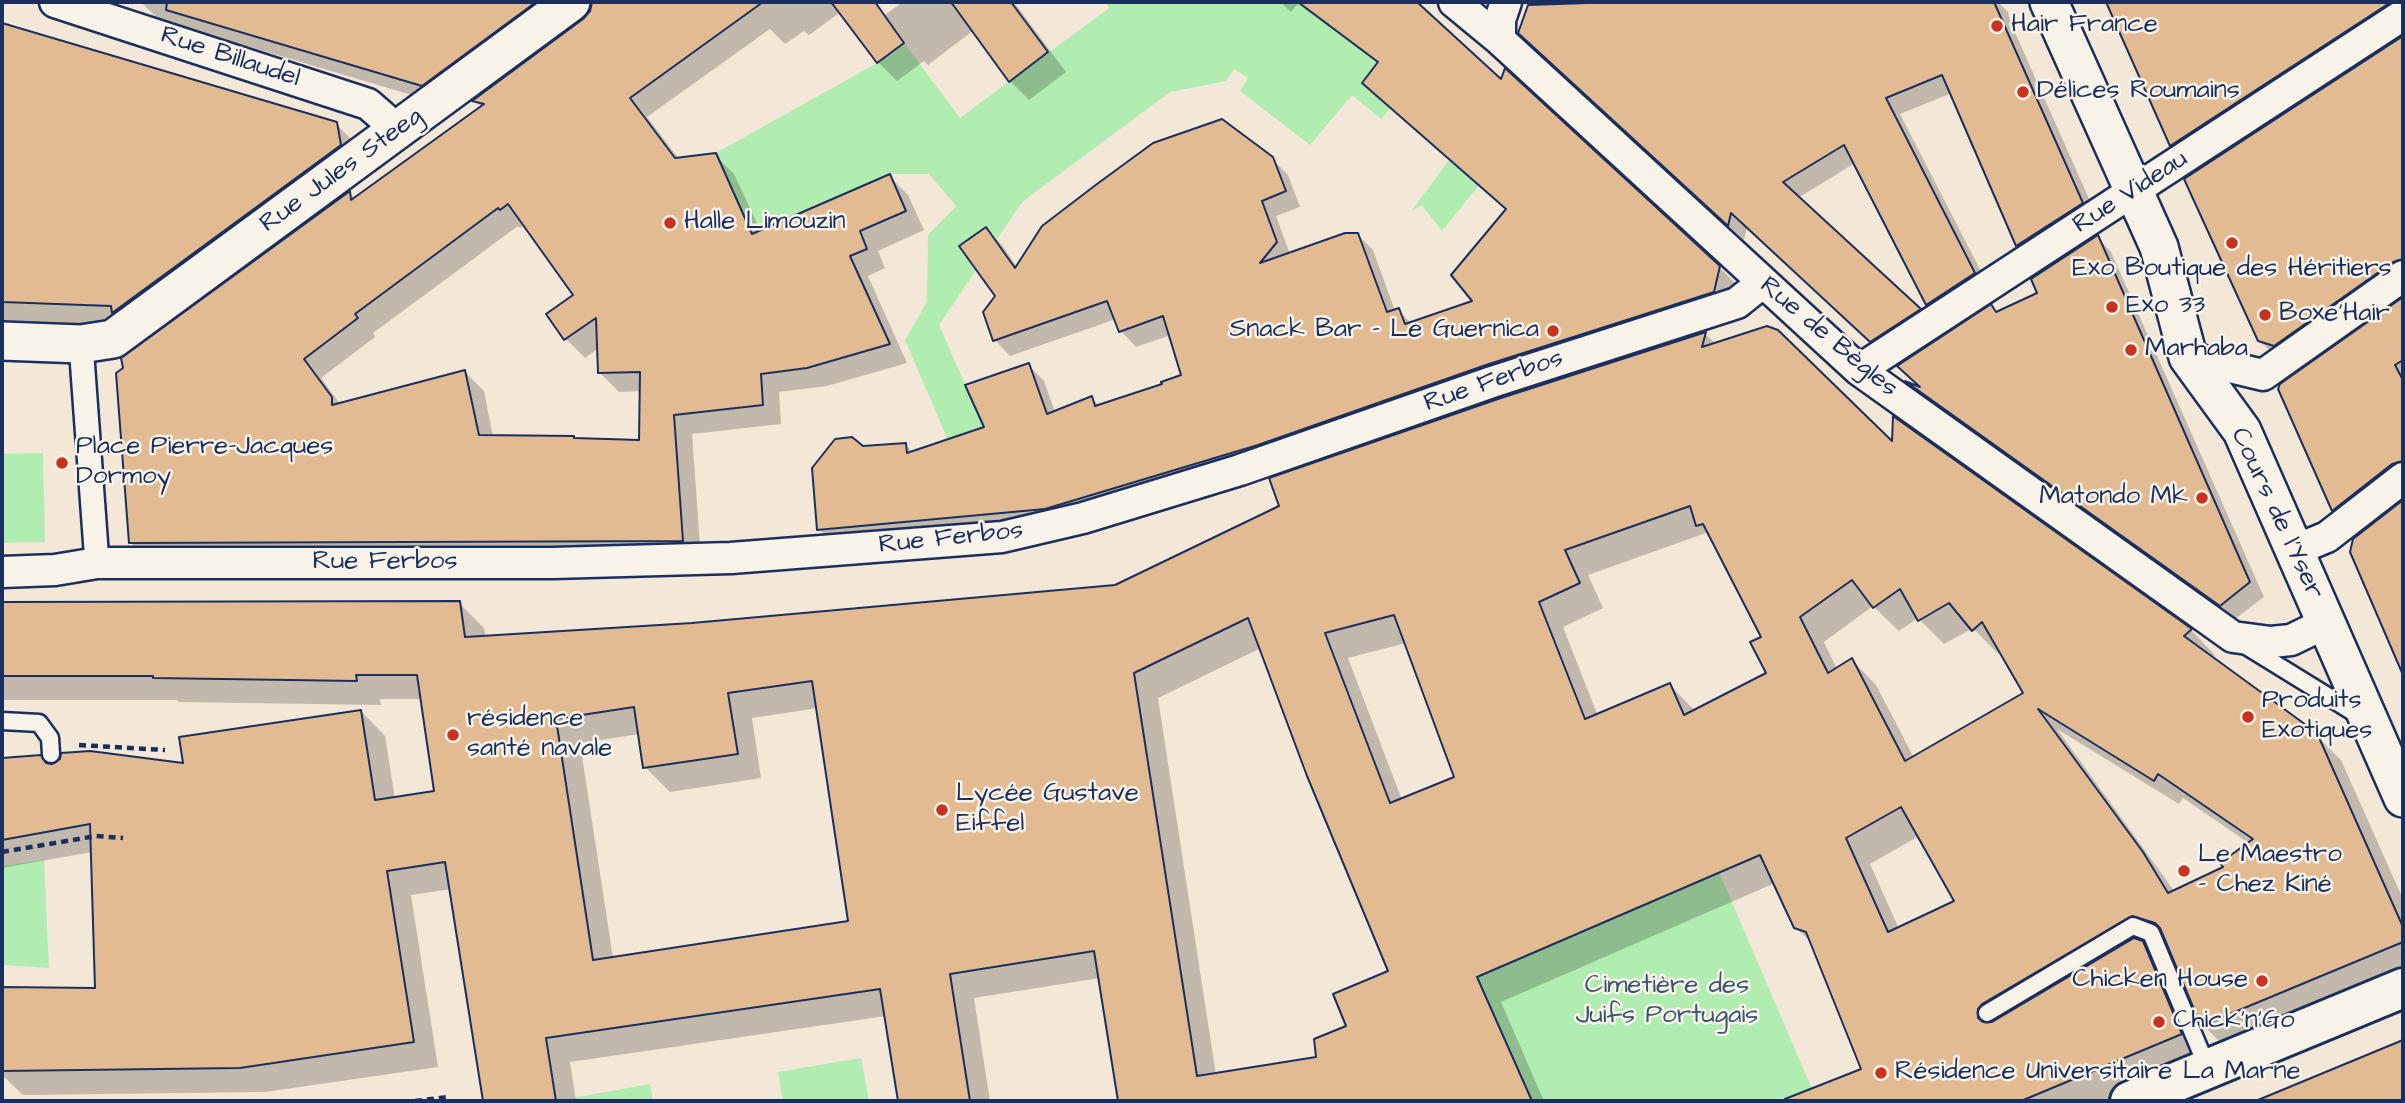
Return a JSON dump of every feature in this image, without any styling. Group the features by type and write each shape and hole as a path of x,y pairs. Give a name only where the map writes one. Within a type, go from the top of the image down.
{"main road":[{"path":"2130,1101 2403,988"}],"street":[{"name":"Rue Billaudel","path":"55,2 100,8 368,104 383,117 393,133"},
{"name":"Rue Jules Steeg","path":"97,342 393,133 571,2"},
{"name":"Rue de Bègles","path":"1454,2 1500,40 1859,370 2233,637 2271,642 2291,640 2326,623"},
{"path":"1500,40 1500,20 1506,2"},
{"name":"Cours de l'Yser","path":"2049,2 2159,247 2188,357 2242,431 2326,623 2385,739 2403,798"},
{"name":"Rue Videau","path":"1859,370 2403,15"},
{"path":"2188,357 2263,374 2403,276"},
{"name":"Rue Ferbos","path":"97,563 553,563 731,558 1002,537 1083,518 1240,470 1492,382 1737,303 1762,282"},
{"path":"2,341 97,342 97,563 55,570 2,572"},
{"path":"2293,551 2327,537 2403,478"}],"lane":[{"name":"Rue de Bègles","path":"2233,637 2385,739"},
{"path":"2,721 39,723 50,737 51,754"},
{"path":"1987,1013 2133,926 2151,933 2208,1069"}],"path":[{"path":"89,744 165,750"},
{"path":"2,852 96,836 122,838"},
{"path":"415,1101 448,1097"}],"green space":[{"path":"1105,2 1313,2 1379,61 1365,79 1372,86 1417,78 1381,119 1352,95 1310,145 1240,91 1248,78 1234,69 1226,81 1170,92 1022,202 939,325 1021,511 956,459 905,340 927,302 928,235 956,206 929,174 890,174 775,224 797,334 716,153 877,63 904,43 960,118 1109,8"},
{"path":"1450,159 1479,185 1442,231 1422,205 1412,210"},
{"path":"43,453 45,542 2,543 2,454"},
{"path":"44,860 49,968 2,965 2,866"},
{"name":"Cimetière des Juifs Portugais","path":"1719,872 1812,1089 1777,1101 1532,1101 1477,977"},
{"path":"861,1058 869,1101 783,1101 778,1072"},
{"path":"650,1084 653,1101 567,1101 567,1099"}],"building":[{"path":"167,2 536,2 422,86 166,10"},
{"path":"592,2 763,2 630,98 675,158 716,153 752,234 890,174 906,211 860,231 867,249 850,256 890,344 807,368 761,374 763,405 674,415 683,541 129,543 116,373 123,368 121,358 350,191 351,200 484,104 472,101 583,19 590,11","holes":["508,204 573,295 546,314 564,340 596,318 598,373 640,372 639,440 479,435 465,370 332,405 332,397 304,359 358,318 355,314 498,208 500,210"]},
{"path":"831,2 875,2 904,43 877,63"},
{"path":"951,2 1011,2 1048,52 1009,82"},
{"path":"1298,2 1417,2 1501,79 1505,68 1720,266 1714,292 1486,365 1258,445 1045,509 817,530 812,468 835,439 852,437 863,446 906,443 907,453 984,427 965,385 1029,363 1047,414 1092,396 1095,406 1181,375 1163,316 1119,332 1107,301 993,341 983,312 995,296 959,246 986,227 1015,268 1042,226 1153,143 1222,119 1273,157 1286,191 1262,201 1277,242 1260,263 1345,233 1358,233 1387,312 1399,308 1405,324 1472,301 1451,275 1506,209 1362,83 1378,62"},
{"path":"1617,2 1994,2 2083,203 2016,246 1942,75 1886,98 1975,273 1926,305 1844,145 1783,182 1921,309 1870,342 1731,213 1728,226 1518,33 1528,5"},
{"path":"2106,2 2391,2 2170,146"},
{"path":"2,23 337,122 341,145 112,313 111,306 2,302"},
{"path":"2403,36 2403,259 2393,262 2274,346 2258,341 2184,179"},
{"path":"2098,235 2250,582 2220,606 1905,381 1920,387 1897,366 1991,304 1996,312 2037,293 2031,279"},
{"path":"2403,297 2403,360 2395,365 2403,380 2403,461 2392,464 2332,511 2278,389 2280,384"},
{"path":"1767,326 1778,330 1892,441 1893,416 2192,629 2184,636 2317,733 2403,927 2403,942 2201,1026 2160,928 2155,923 2132,916 1982,1004 1978,1009 1978,1018 1983,1022 1992,1022 2134,938 2143,941 2182,1034 2021,1101 1785,1101 1861,1069 1806,932 1794,928 1760,855 1477,977 1532,1101 1118,1101 1094,951 950,974 970,1101 898,1101 880,989 546,1038 556,1101 483,1101 445,862 387,871 414,1042 240,1068 2,1071 2,987 95,988 90,824 2,840 2,758 41,755 46,763 52,764 60,759 61,753 90,751 183,763 179,737 361,710 375,800 434,791 417,675 356,675 357,681 153,676 2,676 2,602 460,601 465,637 692,623 1115,585 1279,506 1269,478 1498,399 1706,332 1702,347","holes":["1690,506 1696,526 1703,524 1761,637 1750,642 1766,673 1684,715 1670,683 1585,719 1539,602 1580,583 1565,550","1852,580 1873,608 1900,589 1918,621 1949,603 1972,631 1982,622 2023,693 1905,761 1852,658 1828,673 1800,617","1394,615 1454,777 1390,803 1325,633","1248,618 1307,776 1388,971 1333,994 1346,1026 1314,1039 1316,1057 1197,1076 1134,673","812,681 848,921 593,960 556,719 634,707 643,768 738,754 728,693","2038,709 2154,781 2158,774 2253,839 2220,863 2223,867 2168,893 2143,852","1901,807 1954,901 1888,932 1846,838"]},
{"path":"2403,500 2403,675 2350,552 2353,539"},
{"path":"2403,1040 2403,1101 2258,1101 2258,1100"}],"place":[{"name":"Hair France","path":"1997,26"},
{"name":"Délices Roumains","path":"2023,92"},
{"name":"Halle Limouzin","path":"670,223"},
{"name":"Exo Boutique des Héritiers","path":"2232,243"},
{"name":"Exo 33","path":"2112,307"},
{"name":"Boxe'Hair","path":"2265,315"},
{"name":"Snack Bar - Le Guernica","path":"1553,331"},
{"name":"Marhaba","path":"2131,350"},
{"name":"Place Pierre-Jacques Dormoy","path":"62,463"},
{"name":"Matondo Mk","path":"2202,498"},
{"name":"Produits Exotiques","path":"2248,717"},
{"name":"résidence santé navale","path":"453,735"},
{"name":"Lycée Gustave Eiffel","path":"942,810"},
{"name":"Le Maestro - Chez Kiné","path":"2184,871"},
{"name":"Chicken House","path":"2262,981"},
{"name":"Chick'n'Go","path":"2159,1022"},
{"name":"Résidence Universitaire La Marne","path":"1881,1073"}]}
